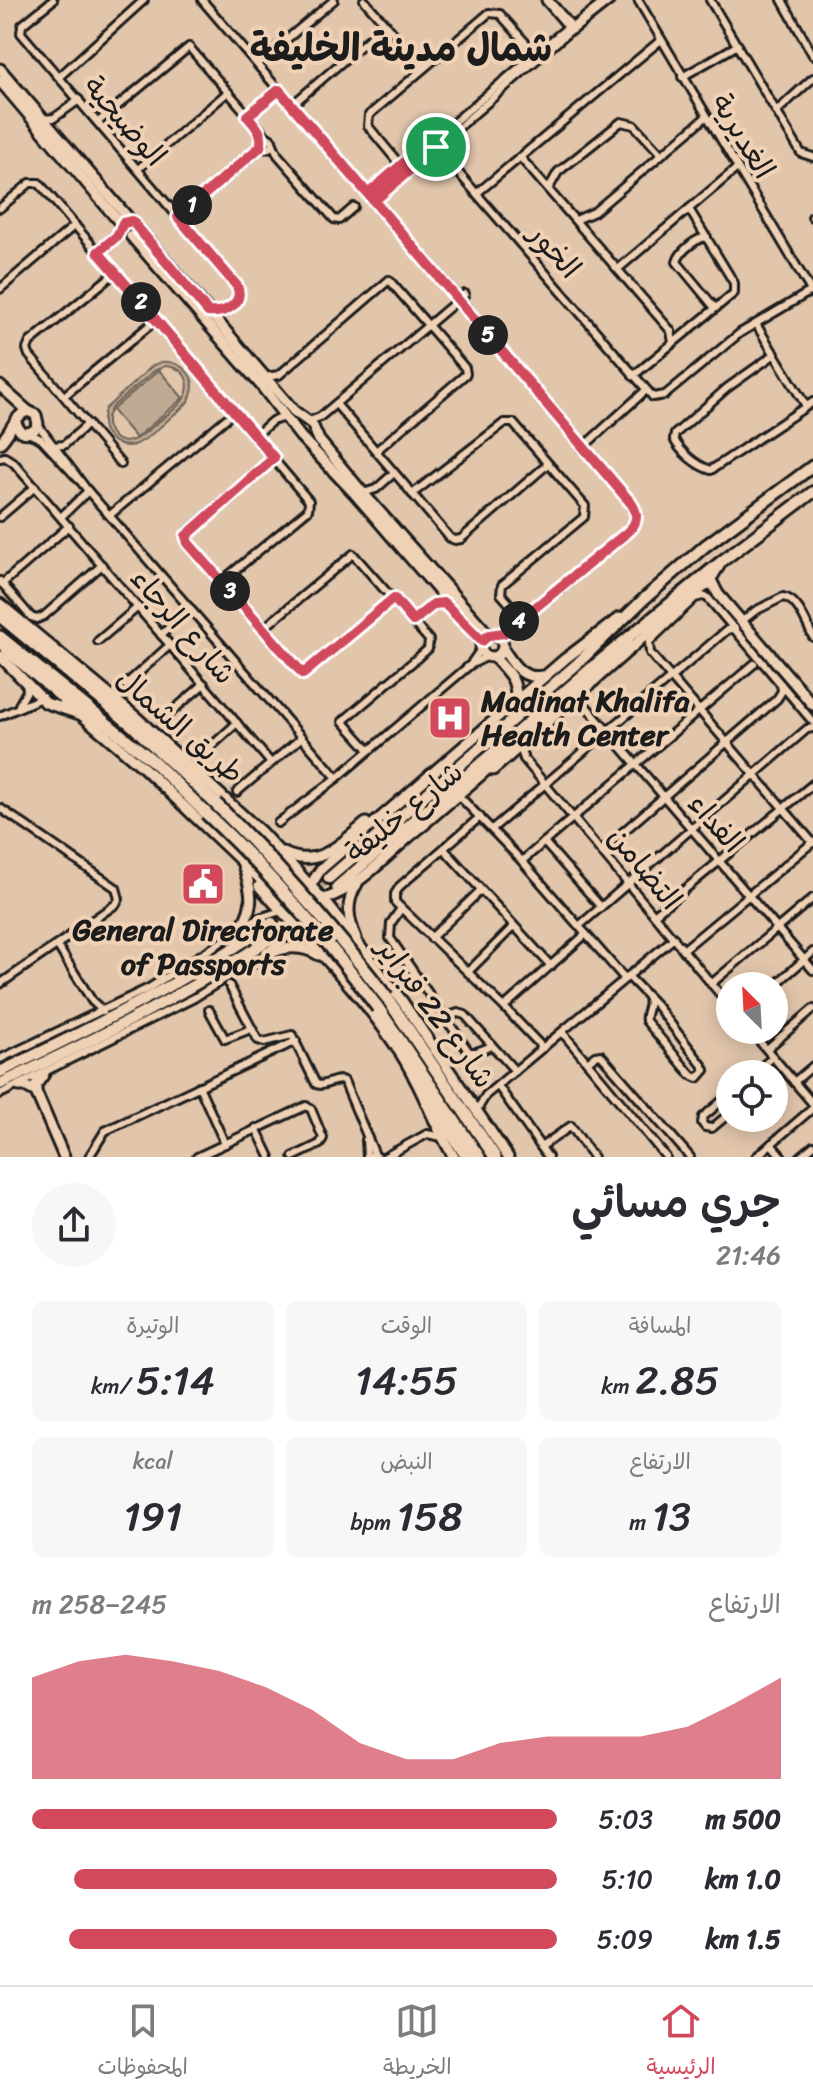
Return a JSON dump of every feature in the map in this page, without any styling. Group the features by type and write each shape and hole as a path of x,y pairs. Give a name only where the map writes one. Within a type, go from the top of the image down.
{"highway":[{"path":"3,619 20,628 73,670 91,679"},
{"name":"طريق الشمال","path":"3,619 132,725 216,804"},
{"name":"طريق الشمال","path":"1,641 153,761 206,813"},
{"name":"شارع 22 فبراير","path":"216,804 350,949 479,1157"},
{"name":"شارع 22 فبراير","path":"206,813 287,893 382,1003 495,1157"},
{"path":"415,1077 467,1157"}],"main road":[{"name":"شارع خليفة","path":"813,466 741,518 644,599 576,665 333,882 722,561 813,492"},
{"path":"421,826 596,675 646,623"},
{"path":"0,1084 188,991 275,928 141,1003 2,1070"}],"street":[{"name":"الوضيحية","path":"53,0 20,29 21,33 237,286 240,293 238,300 225,311 221,328"},
{"path":"59,77 144,0"},
{"path":"257,64 334,0"},
{"path":"364,0 424,68"},
{"path":"547,0 572,26"},
{"path":"554,0 572,26"},
{"path":"374,201 430,140 536,56 599,0"},
{"path":"572,26 609,0"},
{"name":"الغديرية","path":"638,0 812,292"},
{"path":"710,0 801,153 813,157"},
{"path":"782,0 813,55"},
{"path":"206,2 631,503 636,513 636,521 630,530 337,778 278,823"},
{"path":"404,169 368,126 369,115 489,13 500,14 536,56"},
{"path":"292,105 386,24"},
{"path":"476,194 661,40"},
{"path":"682,77 738,45"},
{"path":"98,122 189,47 259,130 266,144 334,219 339,220 354,207"},
{"path":"368,194 436,147 536,56"},
{"path":"0,69 53,131 126,230 208,312 310,426 492,646 514,679 516,702"},
{"path":"777,111 813,78"},
{"path":"0,81 449,605 523,674 532,677 546,675"},
{"path":"247,116 279,90"},
{"path":"138,169 228,92"},
{"path":"42,119 60,115 79,100"},
{"path":"53,131 60,115"},
{"path":"576,220 594,212 706,117"},
{"path":"549,188 558,172 621,122 631,123 661,154"},
{"name":"الخور","path":"430,140 645,391"},
{"path":"178,217 266,144"},
{"path":"520,157 671,331 683,335"},
{"path":"618,269 736,169"},
{"path":"0,208 35,181 311,505 222,581"},
{"path":"633,376 731,297 735,288 689,209"},
{"path":"0,289 75,225"},
{"path":"98,252 126,230"},
{"path":"707,237 698,239 677,262 715,308"},
{"path":"115,273 30,342 27,349 121,464"},
{"path":"265,377 279,375 389,280 465,368 466,374 376,451"},
{"path":"582,448 645,391 653,397 665,395 723,347 812,292"},
{"path":"300,434 310,437 310,426 465,294"},
{"path":"208,312 225,311"},
{"path":"64,396 156,320"},
{"path":"756,324 810,404 711,470 675,443 675,434 727,388 775,354"},
{"path":"671,331 673,343"},
{"path":"275,389 279,375"},
{"path":"0,386 36,415 38,424 80,476 79,480"},
{"path":"8,395 16,420 26,433 41,439 79,480 337,778"},
{"path":"336,404 450,538 455,540 461,539 548,464"},
{"path":"255,436 272,421 278,406"},
{"path":"2,447 16,420 28,411"},
{"path":"110,515 234,412"},
{"path":"272,421 288,417"},
{"path":"412,494 508,422 513,423 585,506 586,512 584,517 502,585 501,594 523,619"},
{"path":"2,447 33,432 38,424"},
{"path":"53,446 64,445 88,424"},
{"path":"300,434 299,424 310,426"},
{"path":"63,457 64,445"},
{"name":"شارع الرجاء","path":"2,447 271,763"},
{"path":"274,458 186,536 188,543 303,674 394,598"},
{"path":"363,493 376,489 394,473"},
{"path":"0,517 35,487"},
{"path":"374,506 376,489"},
{"path":"61,517 88,491"},
{"path":"69,526 1,582 31,617 37,619 102,565"},
{"path":"264,628 353,554 394,598 429,640 428,649 343,721 369,750"},
{"name":"شارع خليفة","path":"323,900 342,894 421,826 461,798 711,580 722,561"},
{"path":"579,926 811,724 756,652 711,580"},
{"path":"413,621 434,604 435,589"},
{"path":"701,589 718,594"},
{"path":"683,950 813,843 650,653 648,645 651,638 699,597 711,600 811,701"},
{"path":"492,829 727,630 755,611 788,597 794,602 813,637"},
{"name":"شارع خليفة","path":"310,886 321,869 546,675 644,599"},
{"name":"طريق الشمال","path":"0,604 215,787 323,900"},
{"path":"434,604 449,605"},
{"path":"98,641 138,607"},
{"path":"161,635 190,608"},
{"path":"1,641 6,656 18,672"},
{"path":"1,641 82,715"},
{"path":"125,685 170,645"},
{"path":"754,664 756,652"},
{"name":"طريق الشمال","path":"0,656 42,698 55,707 82,715 144,768 275,895"},
{"path":"522,861 698,709 754,664 765,663"},
{"path":"19,705 27,691 26,680"},
{"path":"162,720 204,684"},
{"path":"602,850 777,699 782,691 781,684"},
{"name":"الفداء","path":"582,694 585,705 813,970"},
{"path":"0,716 19,705 42,698"},
{"path":"573,702 585,705"},
{"path":"204,753 237,723"},
{"path":"237,792 301,738"},
{"name":"التضامن","path":"520,747 524,759 716,990"},
{"path":"511,755 524,759"},
{"path":"655,914 813,784"},
{"path":"461,798 659,1009 703,1066 702,1076 691,1075 646,1021 648,998"},
{"path":"0,808 117,890 119,899 0,984"},
{"path":"276,848 297,858 318,859 369,821 387,813"},
{"path":"480,817 400,886 395,899 400,910 468,972 543,1048"},
{"path":"544,842 601,907"},
{"path":"444,849 551,966"},
{"path":"235,936 251,909 251,894 241,859"},
{"name":"شارع 22 فبراير","path":"245,872 332,964 382,1026 415,1077 454,1157"},
{"path":"275,895 292,889 299,874"},
{"path":"299,874 303,934"},
{"path":"363,952 350,923 348,909 350,897 364,875"},
{"path":"242,969 282,940 294,926 310,886"},
{"path":"431,938 481,890"},
{"path":"275,895 286,901 333,913"},
{"path":"711,984 813,898"},
{"path":"2,1055 149,988 265,915 323,900"},
{"name":"شارع 22 فبراير","path":"323,900 402,1001 508,1157"},
{"path":"400,910 391,923 390,938 448,1024 469,1052 492,1046"},
{"path":"332,964 309,929 307,921 310,916 323,914 355,943"},
{"path":"468,972 514,926"},
{"path":"504,1007 586,934"},
{"path":"477,1110 486,1095 674,938"},
{"path":"57,945 92,1001 103,1011"},
{"path":"0,1094 194,998 282,948 297,947 318,955 340,973"},
{"path":"788,974 813,952"},
{"path":"229,985 261,1042 288,1034 296,1041 316,1084 344,1081 377,1156 367,1157 366,1136"},
{"path":"90,1017 92,1001"},
{"path":"649,1010 659,1009"},
{"path":"767,1049 813,1009"},
{"path":"209,1010 225,1039 251,1029"},
{"path":"448,1024 452,1015 462,1013 515,1071"},
{"path":"562,1032 666,1157"},
{"path":"89,1157 105,1131 296,1041"},
{"path":"756,1157 813,1106 763,1044"},
{"path":"587,1062 601,1055 690,1157"},
{"path":"769,1060 773,1057"},
{"path":"794,1082 813,1066"},
{"path":"36,1092 38,1078 44,1074"},
{"path":"19,1086 36,1092 64,1157"},
{"path":"199,1086 225,1144"},
{"path":"498,1086 548,1157"},
{"path":"465,1093 486,1095"},
{"path":"716,1106 703,1117 702,1123 712,1128 716,1125"},
{"path":"200,1156 300,1107 309,1107 323,1138 320,1144 293,1157"},
{"path":"541,1147 571,1126 593,1157"},
{"path":"256,1128 270,1157"},
{"path":"385,1157 427,1134 442,1137"},
{"path":"771,1144 782,1157"},
{"path":"800,1157 813,1146"}],"shaded area":[{"path":"168,362 187,371 192,383 190,398 141,442 125,446 118,444 104,428 105,409 153,365","holes":["165,366 175,368 186,378 188,385 184,398 144,434 130,441 118,440 107,425 112,407 154,371"]},
{"path":"159,370 183,398 136,438 112,410"}],"tunnel":[{"path":"272,923 329,878"},
{"path":"279,933 309,910"}],"place":[{"name":"Madinat Khalifa Health Center","path":"450,718"},
{"name":"General Directorate of Passports","path":"203,884"}],"district":[{"name":"شمال مدينة الخليفة","path":"401,48"}],"route":[{"path":"436,147 374,201 368,194 292,105 279,90 247,116 259,130 260,147 178,217 237,286 240,293 238,300 225,311 208,312 132,221 123,223 117,236 98,252 274,458 186,536 188,543 303,674 394,598 413,621 439,602 449,605 482,641 489,635 504,633 630,530 636,521 631,503 368,194 430,140 436,147"}]}
